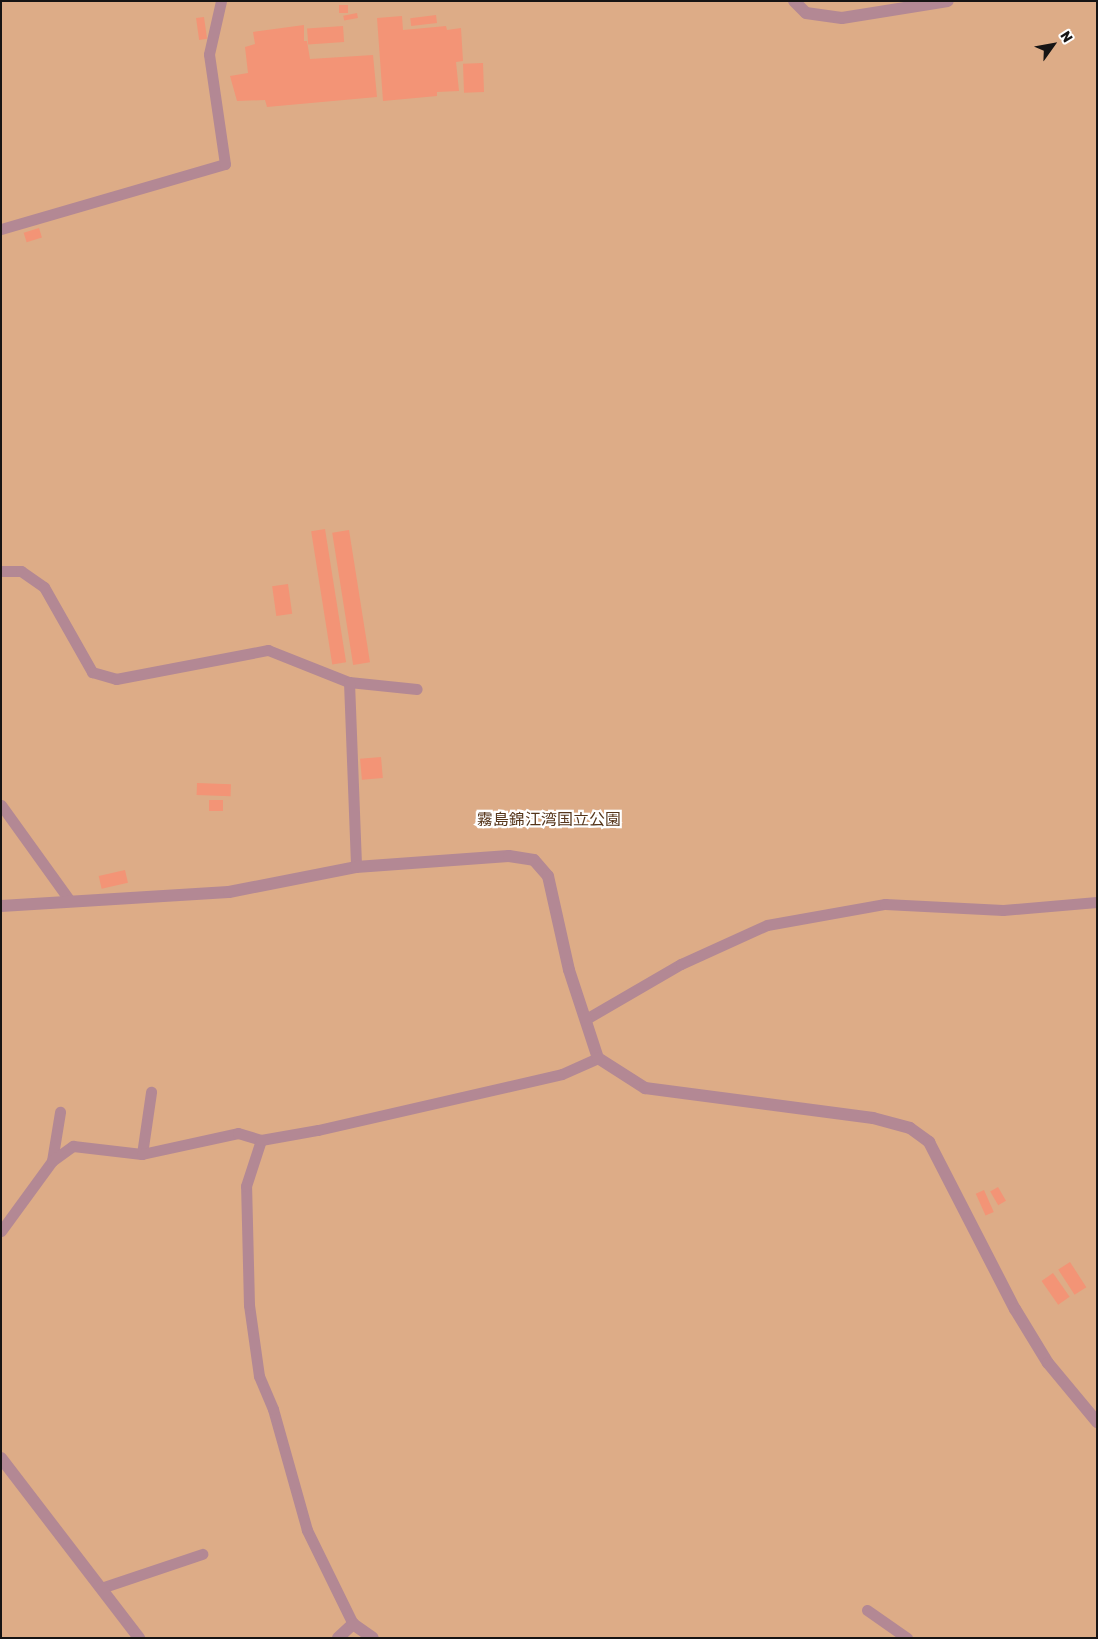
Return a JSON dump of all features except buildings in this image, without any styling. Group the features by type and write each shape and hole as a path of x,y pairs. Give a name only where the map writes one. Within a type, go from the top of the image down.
{"street":[{"path":"794,1 806,13 842,18 948,1"},
{"path":"1,906 229,892 356,867 509,856 534,860 548,876 569,970 598,1058 644,1088 873,1118 910,1128 929,1142 1015,1309 1048,1363 1097,1422"},
{"path":"3,1464 139,1638"},
{"path":"338,1638 353,1624 374,1638"}],"lane":[{"path":"1,229 225,164 210,54 221,1"},
{"path":"1,571 21,571 44,587 92,672 116,679 268,650 349,682 417,689"},
{"path":"349,682 356,867"},
{"path":"1,805 70,901"},
{"path":"586,1019 680,964 767,924 885,904 1003,910 1097,902"},
{"path":"1,1231 52,1160 73,1146 142,1154 238,1133 261,1140 318,1130 562,1074 598,1058"},
{"path":"142,1154 151,1092"},
{"path":"52,1160 60,1112"},
{"path":"261,1140 246,1186 249,1305 259,1376 273,1409 307,1530 353,1624"},
{"path":"101,1588 202,1554"},
{"path":"867,1610 907,1638"}],"green space":[{"name":"霧島錦江湾国立公園","path":"1,1 1097,1 1097,1638 1,1638"}]}
